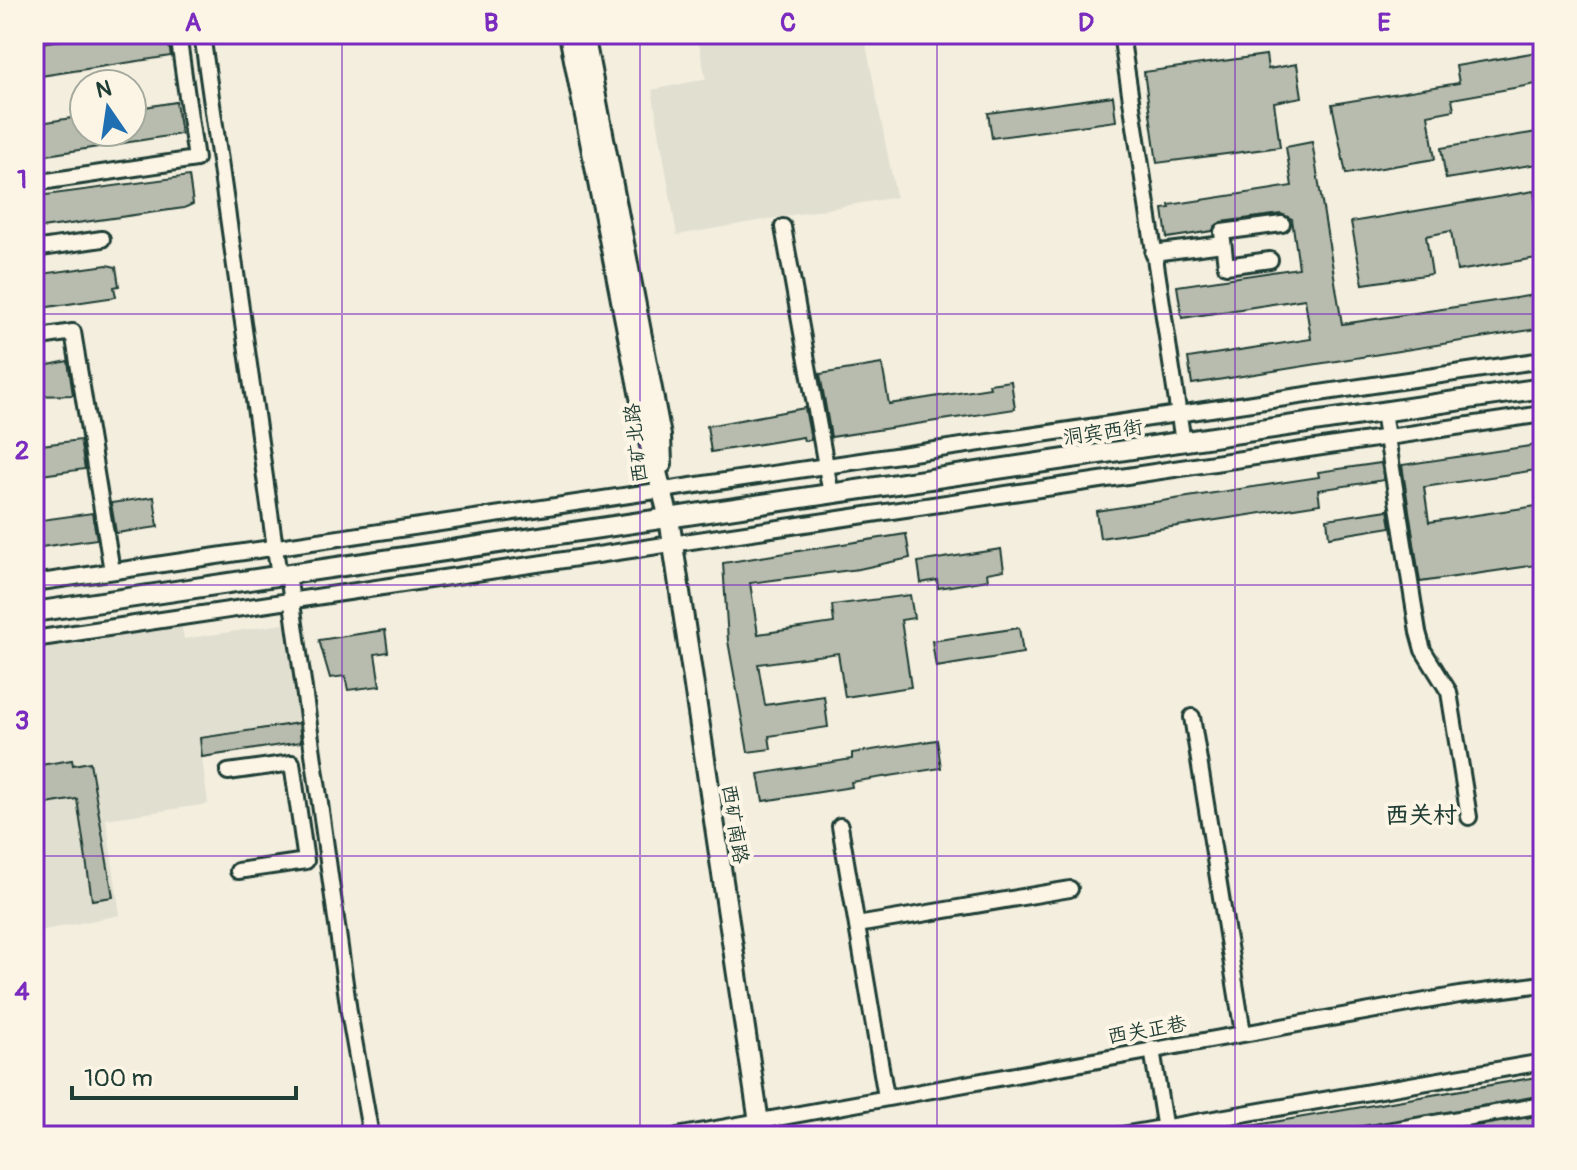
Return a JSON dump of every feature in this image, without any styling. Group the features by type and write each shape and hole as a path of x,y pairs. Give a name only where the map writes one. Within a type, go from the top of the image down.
{"main road":[{"name":"西矿北路","path":"569,34 648,438 664,491"},
{"name":"西矿北路","path":"584,34 661,436 664,491"},
{"name":"洞宾西街","path":"34,612 1543,388"},
{"name":"西矿南路","path":"664,491 760,1128"}],"street":[{"path":"34,183 196,159 178,34"},
{"path":"202,34 275,548 292,602 371,1136"},
{"path":"1121,34 1183,442"},
{"path":"1270,260 1226,266 1222,232 1282,224"},
{"path":"783,227 831,494"},
{"path":"34,249 102,239"},
{"path":"1153,253 1223,244"},
{"path":"34,338 73,332 112,571"},
{"path":"34,583 1543,360"},
{"path":"1383,412 1418,632 1423,650 1449,692 1469,817"},
{"path":"34,639 1543,414"},
{"path":"1192,717 1243,1033"},
{"path":"228,772 292,763 306,861"},
{"path":"840,826 886,1097"},
{"path":"238,871 328,858"},
{"path":"857,925 1070,889"},
{"name":"西关正巷","path":"677,1136 760,1128 886,1097 1243,1033 1543,984"},
{"path":"1152,1049 1166,1132"},
{"path":"1116,1136 1166,1132 1543,1062"},
{"path":"1356,1136 1543,1105"}],"shaded area":[{"path":"697,34 864,34 896,197 677,235 652,90 706,79"},
{"path":"181,623 184,639 290,623 307,743 202,758 208,804 106,819 120,915 34,932 34,644"}],"building":[{"path":"101,34 167,34 171,56 93,68 68,68 68,72 34,77 34,44"},
{"path":"1543,51 1543,80 1536,81 1536,84 1452,99 1454,110 1428,115 1435,159 1346,174 1332,104 1459,83 1456,66"},
{"path":"1266,55 1268,69 1297,64 1302,97 1274,102 1280,147 1157,163 1144,72"},
{"path":"1113,96 1116,121 992,138 988,113"},
{"path":"176,102 181,134 148,139 148,106"},
{"path":"68,119 68,148 92,148 34,157 34,124"},
{"path":"1543,131 1543,163 1446,179 1441,148"},
{"path":"1312,142 1342,324 1541,294 1543,328 1192,384 1188,358 1311,339 1305,299 1182,318 1177,286 1299,268 1292,219 1281,214 1221,222 1212,231 1167,238 1163,209 1170,208 1169,205 1292,186 1286,147"},
{"path":"189,176 193,204 184,208 34,229 34,208 40,207 38,196"},
{"path":"1534,191 1543,257 1457,271 1451,231 1426,236 1432,274 1363,284 1351,222"},
{"path":"107,265 116,267 119,286 114,287 116,297 34,309 34,275"},
{"path":"68,361 73,395 34,396 34,368"},
{"path":"882,364 889,404 990,388 989,384 1011,381 1015,409 831,437 820,374"},
{"path":"805,408 811,440 804,441 803,437 711,452 707,426"},
{"path":"80,440 85,469 34,476 34,446"},
{"path":"1543,444 1543,469 1424,487 1429,522 1543,505 1543,564 1420,582 1402,465"},
{"path":"1381,463 1384,480 1318,490 1320,504 1100,538 1096,511 1319,477 1318,472"},
{"path":"154,497 158,527 116,533 111,503"},
{"path":"1388,510 1391,527 1329,537 1327,519"},
{"path":"92,513 97,539 34,548 34,521"},
{"path":"906,534 910,558 859,569 750,583 758,634 834,623 832,605 910,595 914,618 901,620 911,687 845,697 838,653 758,664 765,705 824,696 828,727 769,736 771,749 748,752 728,641 723,563"},
{"path":"1001,549 1004,570 987,573 988,580 938,588 937,580 921,583 918,562"},
{"path":"1019,628 1023,653 936,667 932,641"},
{"path":"385,630 388,652 375,654 380,686 348,690 345,676 330,678 319,640"},
{"path":"299,723 301,742 202,757 200,738"},
{"path":"937,740 941,768 851,782 852,787 763,801 758,774 852,759 852,753"},
{"path":"72,760 73,765 90,762 113,897 92,900 77,799 34,806 34,766"},
{"path":"1543,1076 1543,1095 1310,1136 1227,1136 1227,1130"},
{"path":"1543,1115 1543,1136 1417,1136"}],"district":[{"name":"西关村","path":"1421,815"}]}
